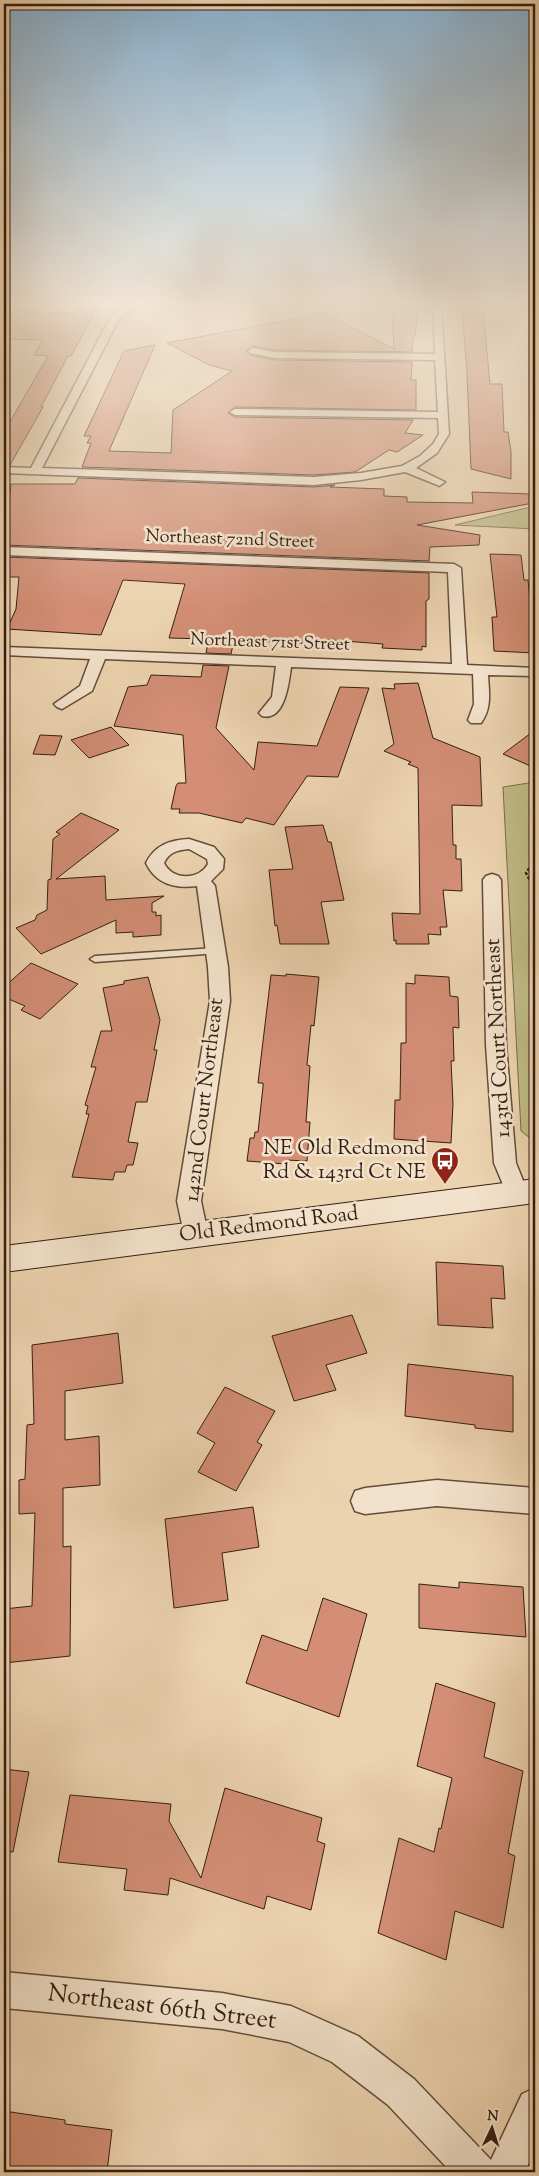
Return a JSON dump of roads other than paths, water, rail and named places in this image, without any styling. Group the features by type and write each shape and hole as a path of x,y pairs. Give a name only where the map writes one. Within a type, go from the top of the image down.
{"main road":[{"name":"Old Redmond Road","path":"4,1260 526,1192"}],"street":[{"path":"35,471 70,404"},
{"path":"4,470 314,480 365,477 406,468 423,460 434,451 440,444 444,434 443,404"},
{"path":"235,412 444,415"},
{"path":"406,468 439,482"},
{"name":"Northeast 72nd Street","path":"4,552 26,551 454,568 460,669"},
{"name":"Northeast 71st Street","path":"4,651 535,672"},
{"path":"62,704 87,688 99,655"},
{"path":"268,713 279,697 284,662"},
{"path":"476,720 482,704 480,670"},
{"name":"142nd Court Northeast","path":"196,1234 188,1201 220,1001 206,886 201,879"},
{"name":"143rd Court Northeast","path":"492,880 496,1054 505,1162 526,1192"},
{"path":"365,1501 437,1494 535,1501"},
{"name":"Northeast 66th Street","path":"4,1990 222,2011 291,2024 345,2049 401,2092 477,2172"},
{"path":"505,2172 535,2107"}],"lane":[{"path":"95,960 215,951"}],"place":[{"name":"NE Old Redmond Rd & 143rd Ct NE","path":"445,1185"}]}
